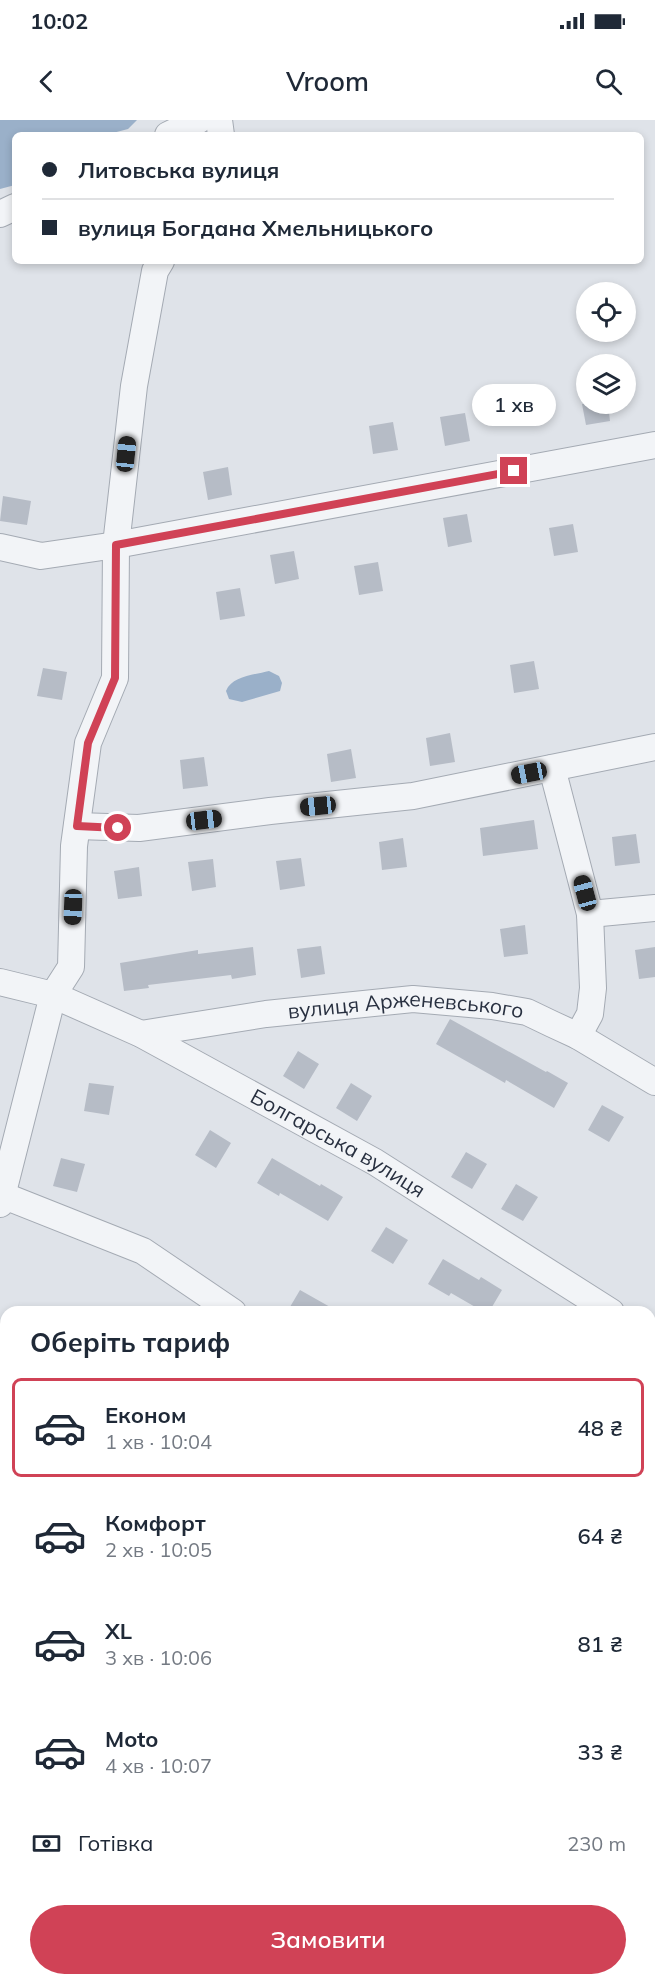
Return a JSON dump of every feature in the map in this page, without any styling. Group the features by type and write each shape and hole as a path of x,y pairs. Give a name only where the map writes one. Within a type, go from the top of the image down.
{"street":[{"path":"174,132 199,120"},
{"path":"159,264 155,271 134,386 116,545 115,678 88,743 74,846 71,967 53,995 1,1199 143,1251 223,1306"},
{"path":"0,547 41,556 116,545 655,445"},
{"path":"77,826 139,828 413,796 655,747"},
{"path":"552,768 590,914 593,988 590,1014 578,1036"},
{"path":"590,914 655,908"},
{"name":"Болгарська вулиця","path":"0,982 53,995 141,1034 375,1162 602,1306"},
{"name":"вулиця Арженевського","path":"141,1034 266,1014 413,999 492,1006 527,1012 578,1036 655,1082"}],"water":[{"path":"0,120 137,120 128,129 116,132 12,132 12,186 0,189"},
{"path":"269,671 279,676 282,683 280,691 242,702 229,699 226,691 233,682"}],"building":[{"path":"540,390 545,418 521,422 516,394"},
{"path":"465,413 470,441 445,446 440,417"},
{"path":"584,414 609,414 610,421 586,425"},
{"path":"393,422 398,450 373,454 369,426"},
{"path":"228,467 232,495 208,500 203,472"},
{"path":"3,496 31,501 27,525 0,521"},
{"path":"467,514 472,542 448,547 443,518"},
{"path":"573,524 578,552 554,556 549,528"},
{"path":"294,551 299,579 275,584 270,555"},
{"path":"378,562 383,591 359,595 354,566"},
{"path":"240,588 245,616 220,620 216,592"},
{"path":"534,661 539,689 514,693 510,665"},
{"path":"43,668 67,672 62,700 37,696"},
{"path":"450,733 455,762 430,766 426,738"},
{"path":"351,749 356,778 331,782 327,754"},
{"path":"204,757 208,786 183,789 180,760"},
{"path":"534,820 538,849 483,856 480,828"},
{"path":"636,834 640,863 615,866 612,837"},
{"path":"403,838 407,867 382,870 379,842"},
{"path":"301,858 305,886 280,890 276,861"},
{"path":"213,859 216,887 192,891 188,862"},
{"path":"139,867 142,896 118,899 114,871"},
{"path":"525,925 528,954 504,957 500,929"},
{"path":"321,946 325,974 301,978 297,949"},
{"path":"253,947 256,975 232,979 231,975 148,985 149,988 124,991 120,963 198,950 198,954"},
{"path":"655,947 655,977 639,979 635,950"},
{"path":"450,1019 568,1083 554,1108 436,1044"},
{"path":"298,1051 319,1064 304,1089 283,1076"},
{"path":"89,1083 114,1086 109,1115 84,1111"},
{"path":"351,1083 372,1096 357,1121 336,1108"},
{"path":"602,1105 624,1117 609,1142 588,1130"},
{"path":"210,1130 231,1143 216,1168 195,1155"},
{"path":"466,1152 487,1164 472,1189 451,1177"},
{"path":"61,1158 85,1164 77,1192 53,1186"},
{"path":"272,1158 343,1197 328,1221 280,1193 279,1196 257,1183"},
{"path":"516,1184 538,1197 523,1221 501,1209"},
{"path":"386,1227 408,1240 393,1264 371,1251"},
{"path":"443,1259 479,1280 481,1277 502,1290 493,1306 474,1306 451,1293 449,1296 428,1284"},
{"path":"300,1290 328,1306 291,1306"}],"route":[{"path":"118,828 77,826 88,743 115,678 116,545 514,471"}]}
